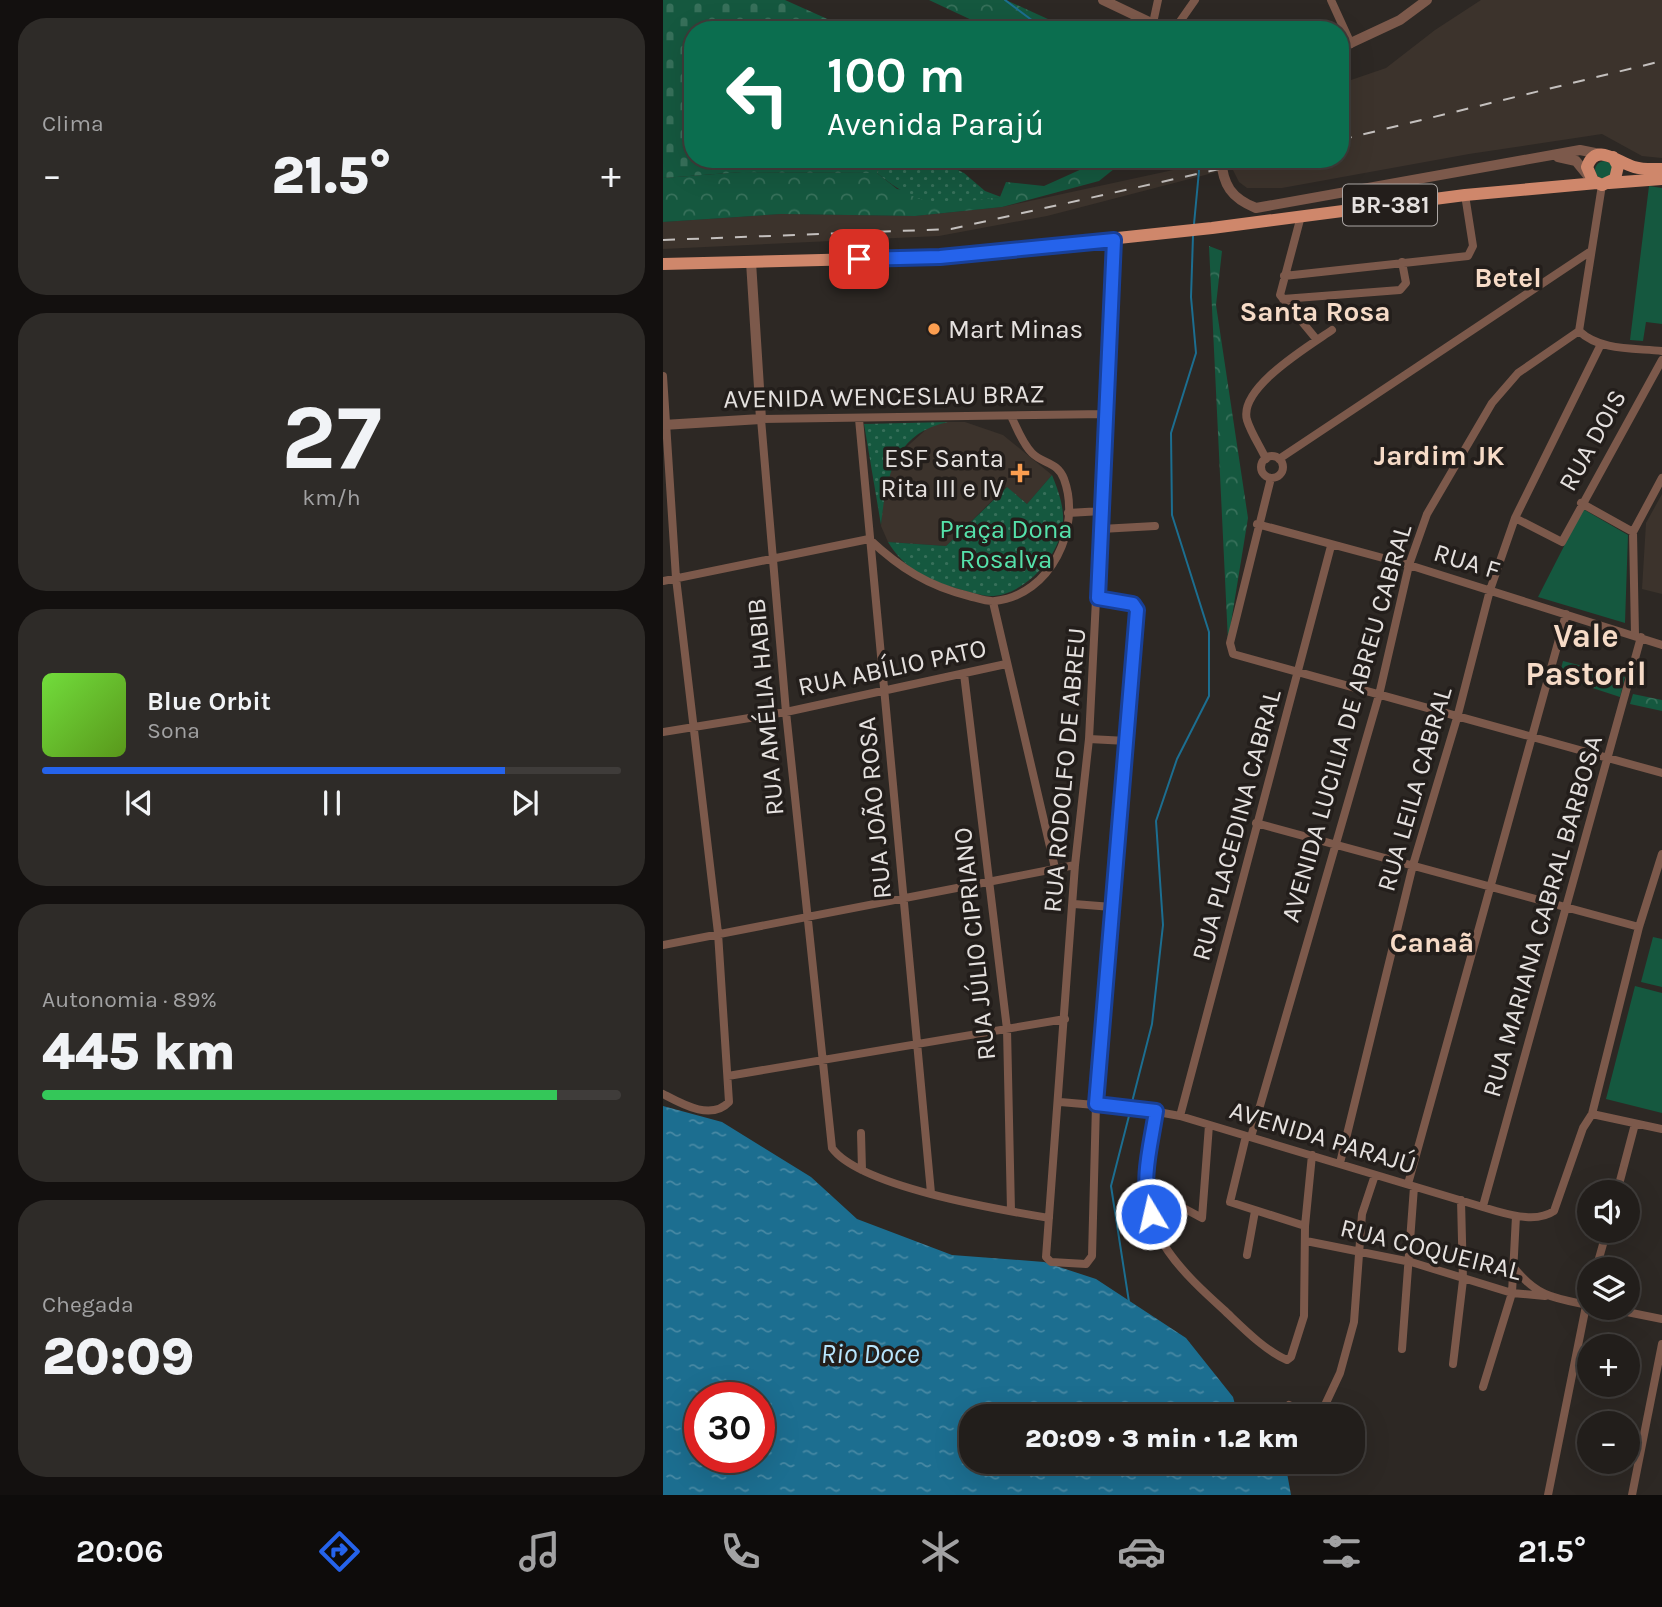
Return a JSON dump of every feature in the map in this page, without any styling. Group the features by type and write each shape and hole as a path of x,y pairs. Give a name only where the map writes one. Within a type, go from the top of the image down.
{"main road":[{"path":"1602,156 1644,170 1662,169"},
{"path":"1569,185 1618,173 1602,156"},
{"path":"1596,179 1588,167 1602,156"},
{"name":"BR-381","path":"663,264 940,257 1114,240 1466,195 1569,185 1596,179 1662,178"}],"street":[{"path":"1103,0 1149,21"},
{"path":"1153,21 1158,0"},
{"path":"1180,21 1195,0"},
{"path":"1331,0 1337,21"},
{"path":"1349,44 1400,20 1427,0"},
{"path":"1222,168 1224,182 1233,196 1256,208 1555,157 1580,150 1602,156"},
{"path":"1555,157 1574,159 1596,179 1591,251 1579,331 1588,340 1601,344 1662,351"},
{"path":"1284,276 1468,256 1471,252 1466,195"},
{"path":"1301,216 1280,295 1317,341"},
{"name":"RUA RODOLFO DE ABREU","path":"1096,1104 1089,1261 1086,1264 1048,1260 1075,865 1089,740 1114,240"},
{"path":"1266,459 1279,459 1591,251"},
{"name":"RUA AMÉLIA HABIB","path":"751,262 761,419 786,712 825,1061 832,1148 839,1158 862,1170"},
{"path":"1283,299 1400,290 1406,283 1402,262"},
{"path":"1271,478 1263,472 1266,459 1246,419 1246,405 1266,379 1332,330"},
{"name":"AVENIDA LUCILIA DE ABREU CABRAL","path":"1255,1211 1230,1202 1379,695 1409,565 1428,514 1492,403 1518,373 1579,331"},
{"name":"RUA LEILA CABRAL","path":"1340,1163 1413,865 1457,718 1490,590 1515,519 1601,344"},
{"name":"RUA DOIS","path":"1515,519 1562,542 1581,502 1662,360"},
{"path":"663,376 664,425 676,578 718,933 729,1102 712,1110 695,1109 663,1094"},
{"name":"AVENIDA WENCESLAU BRAZ","path":"664,425 761,419 1106,414"},
{"path":"663,581 869,539 921,581 993,601 1015,595 1040,580 1054,564 1068,526 1068,513 1065,481 1059,469 1032,453 1011,416"},
{"name":"RUA JOÃO ROSA","path":"859,419 931,1193"},
{"path":"1279,459 1282,471 1271,478 1257,524 1231,648 1240,658 1662,773"},
{"path":"1581,502 1633,532 1662,478"},
{"path":"1068,513 1102,511"},
{"name":"RUA F","path":"1257,524 1409,565 1662,645"},
{"path":"1101,529 1155,526"},
{"name":"RUA MARIANA CABRAL BARBOSA","path":"1483,1206 1638,636 1633,532"},
{"name":"RUA PLACEDINA CABRAL","path":"1180,1116 1331,546"},
{"path":"1096,1104 1136,606 1098,598"},
{"path":"993,601 1055,868"},
{"path":"1402,1349 1411,1262 1411,1186 1488,886 1533,738 1566,614"},
{"name":"RUA ABÍLIO PATO","path":"663,732 786,712 1006,664"},
{"name":"RUA JÚLIO CIPRIANO","path":"964,674 1007,1030 1011,1211"},
{"path":"1089,740 1127,741"},
{"path":"1256,823 1639,927"},
{"path":"1662,854 1639,927 1592,1114 1662,1129"},
{"path":"663,945 1075,865"},
{"path":"1074,904 1112,907"},
{"path":"728,1076 1065,1019"},
{"name":"AVENIDA PARAJÚ","path":"1060,1102 1116,1106 1180,1116 1515,1216 1546,1217 1554,1211 1583,1128 1592,1114"},
{"path":"1156,1111 1145,1188 1151,1214 1167,1252 1175,1264 1284,1360 1290,1359 1303,1316 1305,1226 1312,1155"},
{"path":"1620,1180 1635,1124"},
{"path":"1145,1188 1202,1218 1209,1125"},
{"path":"861,1133 862,1170 931,1193 1050,1218"},
{"path":"1325,1404 1340,1373 1354,1322 1357,1252 1362,1214 1375,1175"},
{"path":"1453,1364 1463,1280 1461,1200"},
{"path":"1247,1255 1255,1211 1305,1226"},
{"path":"1483,1387 1512,1293 1515,1216"},
{"name":"RUA COQUEIRAL","path":"1306,1241 1411,1262 1512,1293 1577,1302"},
{"path":"1515,1269 1529,1287 1545,1296"},
{"path":"1640,1315 1662,1319"},
{"path":"1549,1495 1584,1320"},
{"path":"1633,1495 1662,1344"}],"shaded area":[{"path":"1481,0 1662,0 1662,158 1642,156 1602,134 1469,154 1282,188 1247,188 1239,182 1232,168 1349,168 1349,83 1386,68 1435,30"},
{"path":"1182,168 1232,168 1047,216 939,236 663,249 663,222 781,214 915,216 1002,207"},
{"path":"965,422 1003,435 1052,475 1027,504 1006,487 946,546 888,542 881,526 885,481 892,467 900,453 931,425"},
{"path":"1662,494 1662,594 1642,589 1646,523"}],"green space":[{"path":"663,0 785,0 832,21 684,21 684,168 879,168 877,173 742,172 663,178"},
{"path":"929,0 1006,0 1052,21 974,21"},
{"path":"1604,161 1610,164 1613,170 1610,176 1604,179 1598,176 1595,170 1598,164"},
{"path":"879,168 954,168 985,191 1001,197 949,203 922,200 894,186 877,173"},
{"path":"1084,168 1115,168 1099,181 1002,207 915,216 781,214 663,222 663,178 742,172 877,173 897,189 978,199 1000,197 1006,182 1044,186"},
{"path":"1649,186 1662,188 1662,324 1646,322 1643,341 1630,340"},
{"path":"1209,246 1222,251 1216,305 1248,518 1228,641"},
{"path":"948,422 915,436 904,447 890,475 881,525 864,424"},
{"name":"Praça Dona Rosalva","path":"1052,475 1063,510 1061,535 1056,548 1038,572 1015,590 989,596 942,584 908,565 888,542 946,546 1007,487 1027,504"},
{"path":"1583,509 1628,535 1625,623 1538,597"},
{"path":"1563,661 1625,677 1620,697 1559,677"},
{"path":"1633,694 1662,700 1662,711 1630,704"},
{"path":"1653,937 1662,939 1662,987 1641,982"},
{"path":"1635,986 1662,993 1662,1113 1606,1099"}],"water":[{"name":"Rio Doce","path":"663,1106 722,1122 811,1177 857,1219 952,1255 1044,1262 1096,1279 1186,1338 1233,1397 1235,1404 959,1404 959,1474 1287,1474 1291,1495 663,1495"}],"waterway":[{"path":"1005,0 1033,21"},
{"path":"1194,224 1198,168"},
{"path":"1131,1106 1152,1024 1163,925 1156,821 1177,759 1209,696 1209,632 1172,515 1171,433 1196,353 1191,297 1193,236"},
{"path":"1129,1302 1111,1186 1130,1112"}],"railway":[{"path":"1349,138 1662,61"},
{"path":"663,240 951,229 1224,168"}],"place":[{"name":"Mart Minas","path":"934,329"},
{"name":"ESF Santa Rita III e IV","path":"1020,473"}],"district":[{"name":"Betel","path":"1508,277"},
{"name":"Santa Rosa","path":"1315,311"},
{"name":"Jardim JK","path":"1439,455"},
{"name":"Vale Pastoril","path":"1586,654"},
{"name":"Canaã","path":"1432,942"}],"route":[{"path":"859,259 940,257 1114,240 1098,598 1133,604 1137,610 1096,1104 1156,1111 1145,1188 1151,1214"}]}
